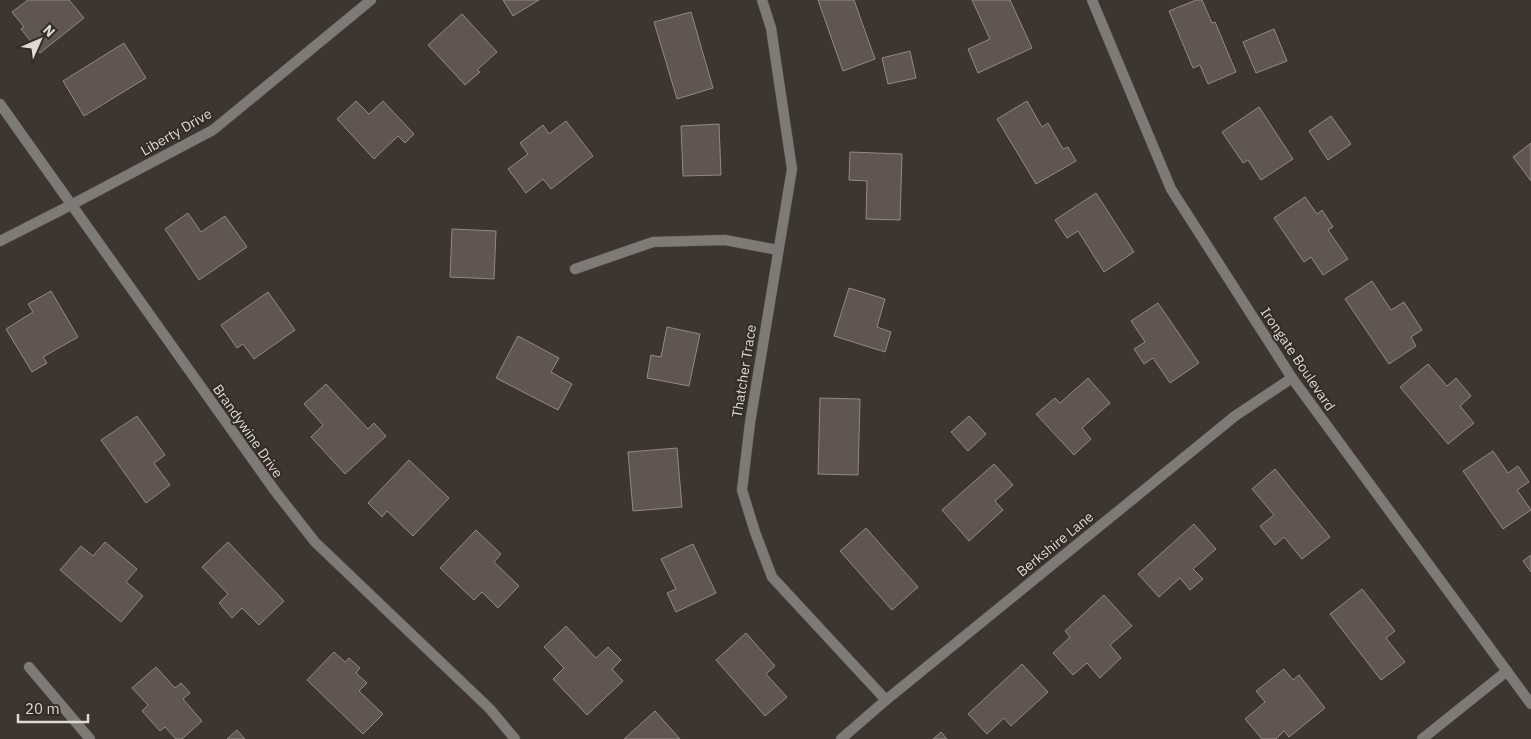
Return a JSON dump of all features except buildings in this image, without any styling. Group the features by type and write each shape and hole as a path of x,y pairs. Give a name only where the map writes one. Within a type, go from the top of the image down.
{"street":[{"name":"Liberty Drive","path":"0,241 213,130 371,0"},
{"name":"Thatcher Trace","path":"762,0 772,28 792,169 750,423 742,490 772,577 886,700"},
{"name":"Irongate Boulevard","path":"1092,0 1171,189 1292,378 1531,704"},
{"name":"Brandywine Drive","path":"0,104 275,492 315,542 490,709 515,739"},
{"path":"575,269 653,242 725,240 778,250"},
{"name":"Berkshire Lane","path":"841,739 886,700 1235,416 1292,378"},
{"path":"29,667 90,739"},
{"path":"1422,739 1507,671"}]}
